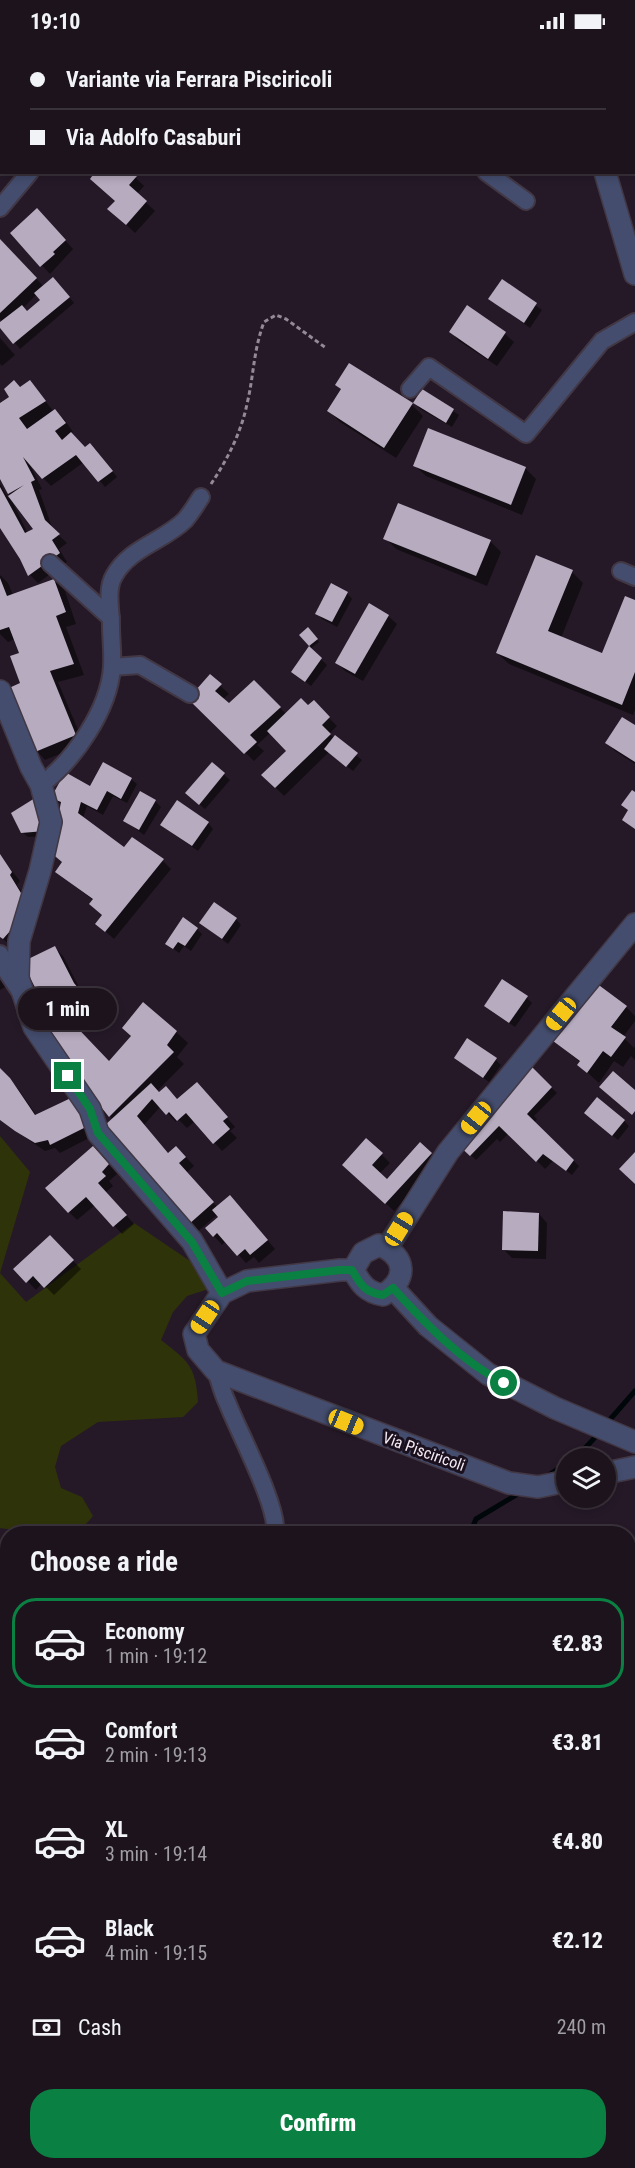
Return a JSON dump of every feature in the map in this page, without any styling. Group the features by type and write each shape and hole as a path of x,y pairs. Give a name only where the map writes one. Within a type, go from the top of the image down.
{"street":[{"path":"0,208 28,174"},
{"path":"489,174 526,201"},
{"path":"606,174 635,274"},
{"path":"410,389 429,367 526,434 602,341 635,322"},
{"path":"41,785 58,772 90,728 107,692 112,667 110,595 112,577 127,559 185,520 201,498"},
{"path":"51,563 111,618"},
{"path":"112,667 140,665 190,694"},
{"path":"0,691 31,767 41,785 51,822 40,871 19,941 18,978 34,1027 90,1109 98,1133 192,1242 222,1293"},
{"path":"387,1248 448,1152 635,924"},
{"path":"0,954 7,972 26,1001"},
{"path":"379,1245 396,1255 400,1264 400,1278 393,1288 383,1295 374,1293 360,1284 352,1270 368,1248 379,1245"},
{"path":"276,1526 268,1497 225,1400 216,1371 198,1350 194,1334 222,1293 247,1281 352,1270"},
{"path":"393,1288 428,1326 488,1374 555,1408 633,1441"},
{"name":"Via Pisciricoli","path":"216,1371 509,1483 538,1487 556,1483"},
{"path":"616,1471 635,1467"}],"path":[{"path":"201,498 224,464 236,438 248,403 254,354 264,322 276,315 286,319 326,348"}],"green space":[{"path":"0,1136 30,1172 0,1273"},
{"path":"134,1223 224,1284 187,1296 173,1312 161,1340 189,1365 195,1380 198,1402 183,1417 98,1422 61,1446 55,1467 61,1488 82,1497 93,1516 84,1526 0,1526 0,1273 26,1302"}],"building":[{"path":"94,174 135,174 137,176 129,185 147,201 126,225 107,209 115,201 90,179"},
{"path":"37,208 66,240 40,267 10,233"},
{"path":"0,239 37,278 0,313"},
{"path":"53,277 70,297 13,344 0,328 0,322 22,305 27,311 40,300 34,293"},
{"path":"502,279 537,303 524,323 488,299"},
{"path":"467,305 506,332 488,359 449,332"},
{"path":"349,363 413,403 384,448 327,411 341,389 335,385"},
{"path":"14,380 20,387 30,380 46,401 19,418 27,429 55,409 66,423 55,431 62,440 71,432 85,447 90,443 113,471 98,482 76,455 42,479 23,457 35,480 31,482 45,520 60,534 52,540 60,553 28,576 0,528 0,487 25,533 33,529 8,496 24,485 8,494 0,479 0,403 9,397 4,389"},
{"path":"422,389 454,409 446,423 413,403"},
{"path":"428,428 526,467 511,505 413,466"},
{"path":"398,503 491,540 476,576 383,539"},
{"path":"536,555 573,570 548,631 602,653 625,596 635,600 635,672 622,705 496,653"},
{"path":"0,578 7,596 54,579 66,612 56,616 74,664 50,671 76,735 35,752 9,688 20,683 10,656 19,653 9,627 0,630"},
{"path":"331,583 348,592 332,622 315,614"},
{"path":"369,603 389,615 355,674 335,663"},
{"path":"308,627 318,639 309,646 299,635"},
{"path":"309,646 322,658 305,682 291,672"},
{"path":"210,674 222,684 215,691 229,703 254,680 281,707 250,735 257,742 244,754 188,699"},
{"path":"301,698 308,705 314,700 330,717 322,725 331,734 275,788 261,775 286,751 267,731"},
{"path":"622,717 635,725 635,762 605,743"},
{"path":"335,735 358,753 346,767 324,749"},
{"path":"103,762 132,778 121,799 107,791 97,810 81,802 78,813 124,847 132,837 164,859 105,932 95,924 102,915 89,904 93,899 55,872 62,862 50,852 62,821 58,818 61,802 51,798 65,772 90,786"},
{"path":"212,762 225,773 199,805 185,793"},
{"path":"632,790 635,792 635,829 622,820 628,810 621,805"},
{"path":"140,791 156,800 139,830 123,821"},
{"path":"35,798 45,831 21,833 11,813"},
{"path":"177,800 209,822 192,846 160,825"},
{"path":"0,854 12,872 10,875 24,898 11,930 3,939 0,937"},
{"path":"214,902 237,918 222,939 199,923"},
{"path":"183,917 198,928 185,946 178,942 173,949 165,944"},
{"path":"55,946 74,983 88,1000 67,1017 109,1061 131,1036 122,1028 143,1002 177,1031 167,1045 174,1052 109,1117 37,1026 38,1003 41,999 22,962"},
{"path":"502,979 528,996 509,1023 484,1006"},
{"path":"592,980 627,1006 611,1027 626,1037 611,1057 603,1051 587,1073 577,1065 580,1061 549,1038"},
{"path":"467,1038 497,1058 483,1078 454,1058"},
{"path":"531,1066 552,1087 527,1114 574,1160 566,1171 543,1154 536,1162 499,1126 470,1156 456,1143"},
{"path":"0,1068 10,1078 35,1115 73,1097 88,1126 50,1145 48,1140 35,1143 15,1131 0,1120"},
{"path":"613,1071 635,1090 635,1111 632,1115 599,1087"},
{"path":"197,1082 228,1117 223,1121 230,1129 213,1144 186,1113 177,1121 169,1112 166,1115 152,1099 137,1116 168,1153 176,1146 186,1157 179,1163 214,1202 188,1225 104,1126 151,1083 159,1092 166,1086 177,1099"},
{"path":"597,1097 625,1120 612,1136 584,1113"},
{"path":"366,1138 383,1153 372,1165 387,1179 420,1142 432,1153 385,1204 342,1165"},
{"path":"93,1146 109,1164 102,1172 106,1176 98,1183 127,1215 113,1227 86,1197 68,1213 45,1188"},
{"path":"635,1152 635,1184 619,1169"},
{"path":"230,1195 268,1240 250,1255 245,1249 237,1256 217,1233 213,1237 205,1228 218,1217 212,1210"},
{"path":"503,1211 539,1213 538,1251 502,1250"},
{"path":"50,1235 74,1260 44,1288 33,1276 26,1283 13,1269"}],"waterway":[{"path":"607,1423 635,1391"},
{"path":"585,1448 599,1433"},
{"path":"544,1478 556,1470"},
{"path":"473,1526 476,1519 521,1492"}],"route":[{"path":"68,1076 90,1109 98,1133 192,1242 222,1293 247,1281 352,1270 360,1284 374,1293 383,1295 393,1288 428,1326 488,1374 504,1383"}]}
